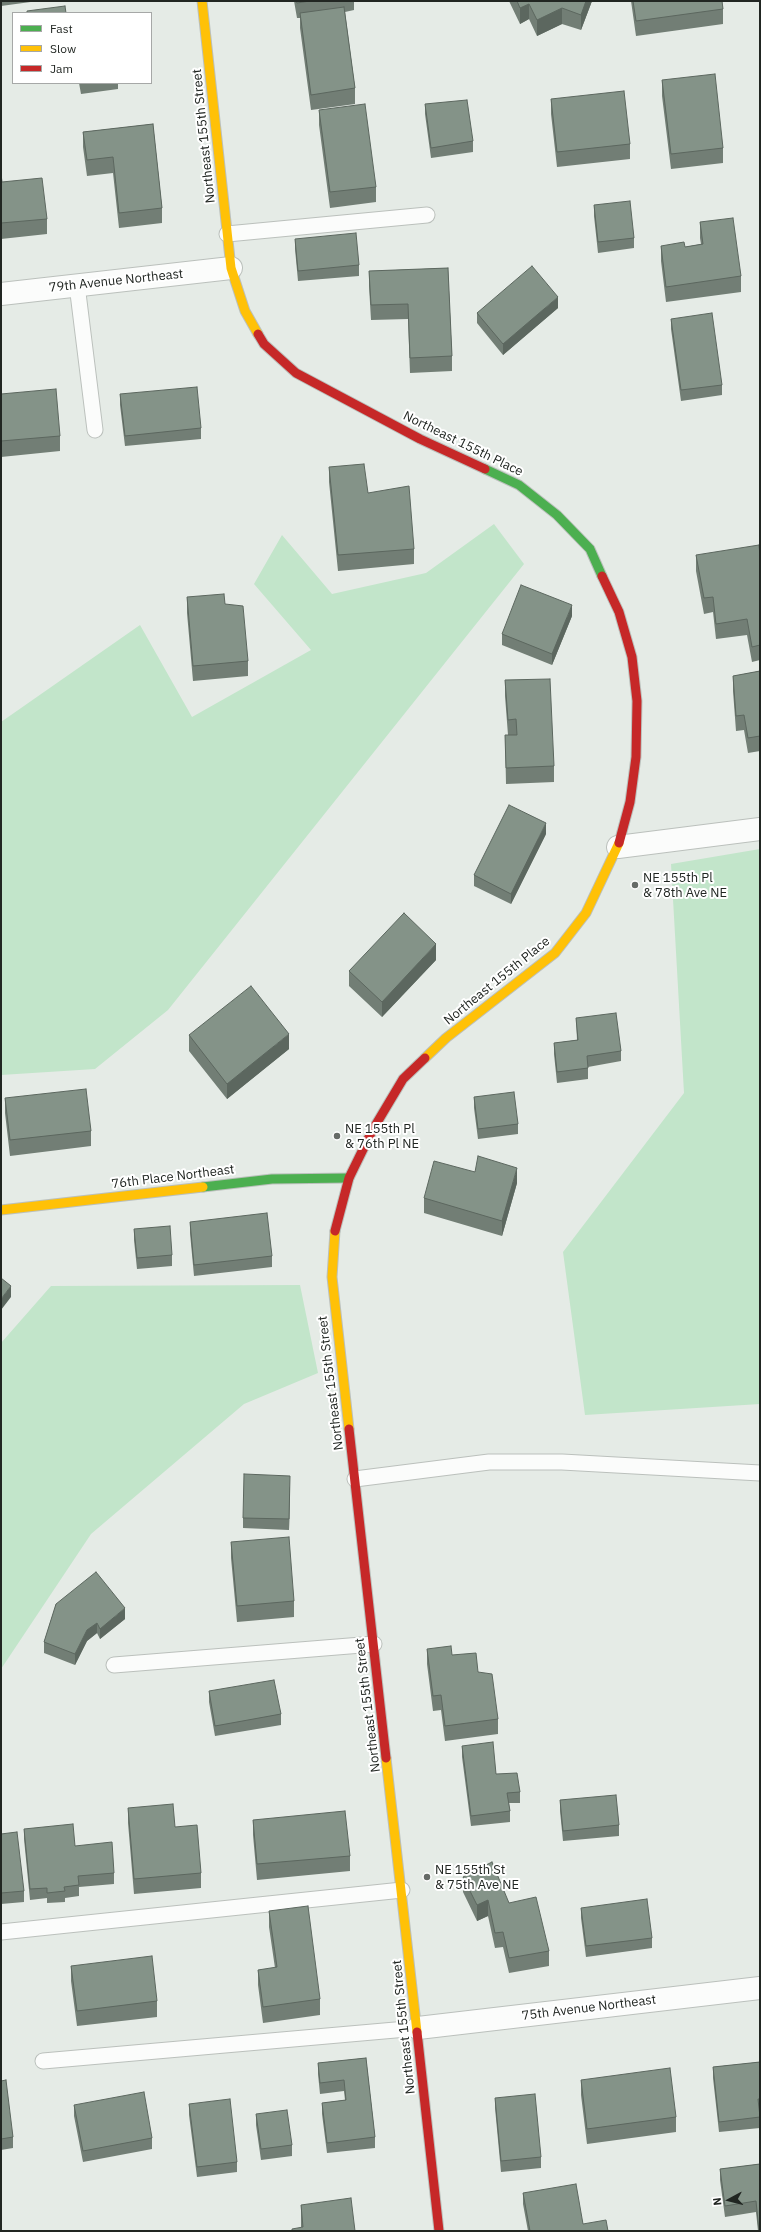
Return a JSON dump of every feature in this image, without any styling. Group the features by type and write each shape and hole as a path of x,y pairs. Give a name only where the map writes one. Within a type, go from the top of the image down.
{"street":[{"name":"Northeast 155th Street","path":"202,1 231,268"},
{"name":"79th Avenue Northeast","path":"1,294 231,268"},
{"name":"Northeast 155th Place","path":"231,268 245,311 264,344 296,373 420,439 519,485 557,514 590,549 619,612 632,657 637,701 636,757 631,794 618,848 586,913 555,953 446,1038 403,1079 372,1131 349,1178"},
{"path":"618,848 760,829"},
{"name":"Northeast 155th Street","path":"349,1178 335,1231 332,1277 418,2028 439,2231"},
{"name":"76th Place Northeast","path":"1,1210 272,1179 349,1178"},
{"name":"75th Avenue Northeast","path":"418,2028 760,1988"}],"lane":[{"path":"227,234 427,215"},
{"path":"77,285 95,430"},
{"path":"356,1479 489,1462 562,1462 760,1473"},
{"path":"114,1665 374,1644"},
{"path":"1,1932 402,1890"},
{"path":"43,2061 418,2028"}],"green space":[{"path":"494,524 524,564 168,1010 95,1069 1,1075 1,722 140,625 192,717 311,650 254,584 282,535 332,594 426,573"},
{"path":"760,849 760,1404 585,1415 563,1252 684,1093 671,864"},
{"path":"300,1285 318,1373 244,1404 91,1534 1,1669 1,1343 51,1286"}],"building":[{"path":"296,1 310,1 297,3"},
{"path":"517,1 586,1 581,15 562,8 537,20 529,4 520,8"},
{"path":"633,1 722,1 723,9 636,21"},
{"path":"65,6 66,12 27,12"},
{"path":"344,7 355,88 311,95 300,13"},
{"path":"715,74 723,148 671,154 662,80"},
{"path":"624,91 630,144 557,152 551,99"},
{"path":"467,100 473,141 431,148 425,104"},
{"path":"365,104 376,187 330,192 319,110"},
{"path":"153,124 162,208 119,213 113,157 87,160 83,132"},
{"path":"1,174 2,182 42,178 47,219 1,223"},
{"path":"630,201 634,238 598,242 594,205"},
{"path":"733,218 741,276 666,287 661,246 684,242 685,247 703,244 700,222"},
{"path":"356,233 359,265 298,271 295,239"},
{"path":"532,266 558,297 503,344 477,313"},
{"path":"448,268 452,356 410,358 408,304 371,305 369,271"},
{"path":"712,313 722,385 681,390 671,319"},
{"path":"197,387 201,428 125,436 120,394"},
{"path":"56,389 60,436 1,441 1,394"},
{"path":"364,464 368,493 409,486 414,549 338,555 329,467"},
{"path":"759,545 760,645 752,647 747,619 716,624 713,597 704,598 696,555"},
{"path":"521,585 572,605 552,654 502,634"},
{"path":"224,594 225,604 243,606 248,661 193,666 187,597"},
{"path":"760,671 760,736 748,738 744,715 736,716 733,676"},
{"path":"550,679 554,766 506,768 505,735 517,735 516,719 508,720 505,680"},
{"path":"509,805 546,823 511,894 474,875"},
{"path":"404,913 436,944 382,1002 349,971"},
{"path":"251,986 289,1034 227,1084 189,1035"},
{"path":"616,1013 621,1051 587,1056 588,1068 557,1072 554,1043 578,1040 576,1018"},
{"path":"86,1089 91,1131 10,1140 5,1098"},
{"path":"514,1092 518,1124 478,1129 474,1097"},
{"path":"478,1156 517,1168 502,1221 424,1198 434,1161 475,1172"},
{"path":"267,1213 272,1256 194,1265 190,1222"},
{"path":"170,1226 172,1255 137,1258 134,1229"},
{"path":"1,1278 11,1286 1,1299"},
{"path":"244,1474 290,1476 289,1519 243,1518"},
{"path":"289,1537 294,1601 237,1606 231,1542"},
{"path":"96,1572 125,1608 100,1629 97,1623 87,1630 75,1654 44,1642 56,1604"},
{"path":"451,1646 452,1655 476,1653 478,1672 492,1674 498,1719 445,1726 441,1695 433,1696 427,1649"},
{"path":"274,1680 281,1714 215,1726 209,1691"},
{"path":"493,1742 496,1774 517,1773 520,1792 507,1793 510,1811 471,1816 462,1746"},
{"path":"616,1795 619,1825 563,1831 560,1800"},
{"path":"173,1804 175,1827 197,1825 201,1873 134,1879 128,1808"},
{"path":"345,1811 350,1856 257,1864 253,1820"},
{"path":"73,1824 75,1846 112,1842 114,1873 78,1876 79,1885 64,1887 65,1891 47,1893 47,1888 30,1889 24,1829"},
{"path":"17,1832 24,1891 1,1893 1,1834"},
{"path":"492,1862 509,1903 536,1897 549,1951 509,1958 503,1932 495,1933 488,1900 477,1905 463,1877"},
{"path":"647,1899 652,1938 586,1946 581,1908"},
{"path":"308,1906 320,1999 263,2007 258,1970 277,1967 269,1911"},
{"path":"152,1956 157,2001 77,2011 71,1966"},
{"path":"366,2058 375,2137 327,2143 322,2103 346,2100 344,2080 320,2083 318,2063"},
{"path":"760,2062 760,2099 758,2099 760,2117 719,2122 713,2067"},
{"path":"670,2068 676,2117 587,2129 581,2080"},
{"path":"6,2080 13,2137 1,2139 1,2081"},
{"path":"144,2092 152,2138 83,2151 74,2105"},
{"path":"535,2094 541,2157 501,2161 495,2098"},
{"path":"230,2099 237,2162 197,2167 189,2104"},
{"path":"287,2110 292,2145 261,2149 256,2114"},
{"path":"760,2164 759,2231 756,2201 725,2206 720,2169"},
{"path":"576,2184 583,2224 606,2220 608,2231 530,2231 523,2193"},
{"path":"351,2198 355,2231 292,2231 292,2229 303,2227 301,2205"}],"traffic: fast":[{"path":"485,469 519,485 557,515 590,549 602,576"},
{"path":"203,1187 272,1179 349,1178"}],"traffic: slow":[{"path":"202,1 231,268 245,311 258,334"},
{"path":"425,1058 446,1038 555,953 586,913 619,843"},
{"path":"1,1210 203,1187"},
{"path":"335,1231 332,1277 349,1429"},
{"path":"386,1758 417,2032"}],"traffic: jam":[{"path":"258,334 264,344 296,373 420,439 485,469"},
{"path":"602,576 619,612 632,657 637,701 636,757 630,802 619,843"},
{"path":"335,1231 349,1178 372,1131 403,1079 425,1058"},
{"path":"349,1429 386,1758"},
{"path":"417,2032 439,2231"}],"place":[{"name":"NE 155th Pl & 78th Ave NE","path":"635,885"},
{"name":"NE 155th Pl & 76th Pl NE","path":"337,1136"},
{"name":"NE 155th St & 75th Ave NE","path":"427,1877"}]}
